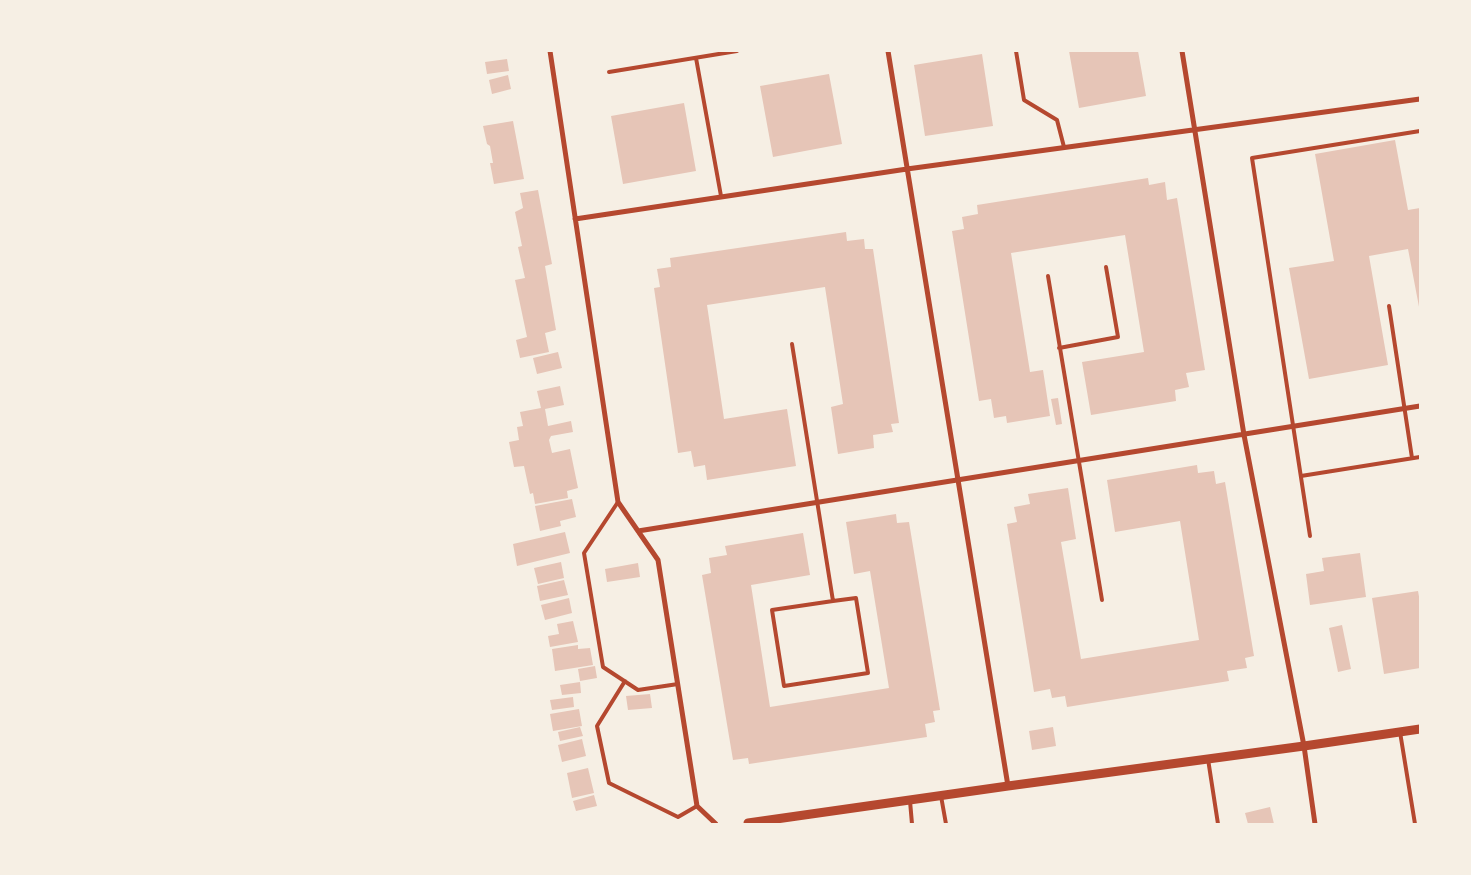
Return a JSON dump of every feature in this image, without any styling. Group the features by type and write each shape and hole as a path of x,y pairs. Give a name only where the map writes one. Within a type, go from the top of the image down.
{"street":[{"path":"550,51 618,502 658,560 697,806 716,824"},
{"path":"888,51 1008,786"},
{"path":"1182,51 1244,434 1304,746 1315,824"},
{"path":"575,220 721,196 907,169 1420,99"},
{"path":"638,532 1420,406"},
{"path":"746,823 1304,746 1420,728"}],"lane":[{"path":"609,72 737,51"},
{"path":"1016,51 1024,100 1057,120 1064,147"},
{"path":"696,58 721,196"},
{"path":"1310,536 1252,158 1420,131"},
{"path":"1059,348 1118,338 1106,268"},
{"path":"1048,276 1102,600"},
{"path":"1389,306 1412,458"},
{"path":"792,344 833,601"},
{"path":"1301,476 1420,457"},
{"path":"618,502 584,553 603,667 638,690 678,684"},
{"path":"856,598 868,674 784,686 772,610 833,601 856,598"},
{"path":"625,680 597,726 609,783 678,818 697,806"},
{"path":"1400,732 1415,824"},
{"path":"1208,759 1218,824"},
{"path":"941,796 946,824"},
{"path":"910,801 912,824"}],"building":[{"path":"1069,51 1138,51 1146,96 1079,108"},
{"path":"982,54 993,126 925,136 914,65"},
{"path":"507,59 509,71 487,74 485,62"},
{"path":"829,74 842,144 773,157 760,86"},
{"path":"508,75 511,89 492,94 489,80"},
{"path":"684,103 696,171 623,184 611,116"},
{"path":"513,121 524,179 494,184 490,163 493,163 490,146 487,144 483,126"},
{"path":"1395,140 1408,210 1420,208 1420,312 1408,249 1369,256 1388,365 1309,379 1289,268 1334,261 1315,154"},
{"path":"1148,178 1149,185 1165,182 1167,200 1177,198 1205,370 1186,373 1189,387 1175,390 1176,401 1091,415 1082,362 1144,352 1125,235 1011,253 1030,372 1043,370 1050,416 1007,423 1006,416 994,418 991,399 979,401 952,231 964,229 962,217 978,214 977,205"},
{"path":"538,190 552,264 545,266 556,330 545,333 549,352 520,358 516,340 527,337 515,280 525,278 518,247 522,246 515,212 523,208 520,193"},
{"path":"846,232 847,241 864,239 865,249 873,249 899,423 891,424 893,432 873,435 874,448 838,454 831,407 843,404 825,287 707,305 724,419 787,409 796,466 707,480 705,465 694,467 691,451 678,453 654,288 660,287 657,269 671,267 670,258"},
{"path":"558,352 562,368 537,374 533,358"},
{"path":"560,386 564,405 545,409 548,426 571,421 573,432 551,436 549,440 552,453 570,449 578,488 567,491 568,498 535,504 533,493 530,494 524,466 514,467 509,442 519,440 517,427 523,426 520,412 541,408 537,391"},
{"path":"1058,398 1062,424 1056,425 1051,399"},
{"path":"1197,465 1198,473 1214,471 1216,484 1225,482 1254,656 1245,658 1247,668 1227,671 1229,681 1067,707 1065,696 1052,698 1050,689 1034,692 1007,524 1017,522 1014,507 1030,504 1028,494 1068,488 1076,539 1061,542 1081,659 1199,640 1180,521 1115,532 1107,480"},
{"path":"572,499 576,517 560,521 561,526 540,531 535,506"},
{"path":"896,514 897,523 909,522 940,710 933,711 935,722 925,724 927,737 749,764 748,758 733,760 702,575 711,573 709,558 727,555 725,546 803,533 810,575 751,585 770,707 889,688 870,571 854,574 846,522"},
{"path":"565,532 570,553 517,566 513,544"},
{"path":"1360,553 1366,597 1310,605 1306,574 1324,571 1322,558"},
{"path":"561,562 564,578 538,584 534,568"},
{"path":"638,563 640,577 607,582 605,569"},
{"path":"564,580 568,595 540,601 537,586"},
{"path":"1418,591 1420,602 1420,668 1384,674 1372,598"},
{"path":"569,598 572,613 545,620 541,605"},
{"path":"573,621 578,642 550,647 548,636 559,634 557,624"},
{"path":"1342,625 1351,669 1338,672 1329,628"},
{"path":"578,645 578,649 590,648 593,665 555,671 552,649"},
{"path":"595,666 597,678 580,681 578,669"},
{"path":"580,682 581,693 562,695 560,685"},
{"path":"650,694 652,708 628,710 626,696"},
{"path":"573,697 574,707 552,710 550,700"},
{"path":"579,709 582,726 553,731 550,714"},
{"path":"580,727 583,736 560,741 558,732"},
{"path":"1053,727 1056,746 1032,750 1029,731"},
{"path":"582,739 586,756 562,762 558,745"},
{"path":"588,768 594,793 572,798 567,773"},
{"path":"594,795 597,806 576,811 573,801"},
{"path":"1270,807 1274,824 1248,824 1245,813"}]}
